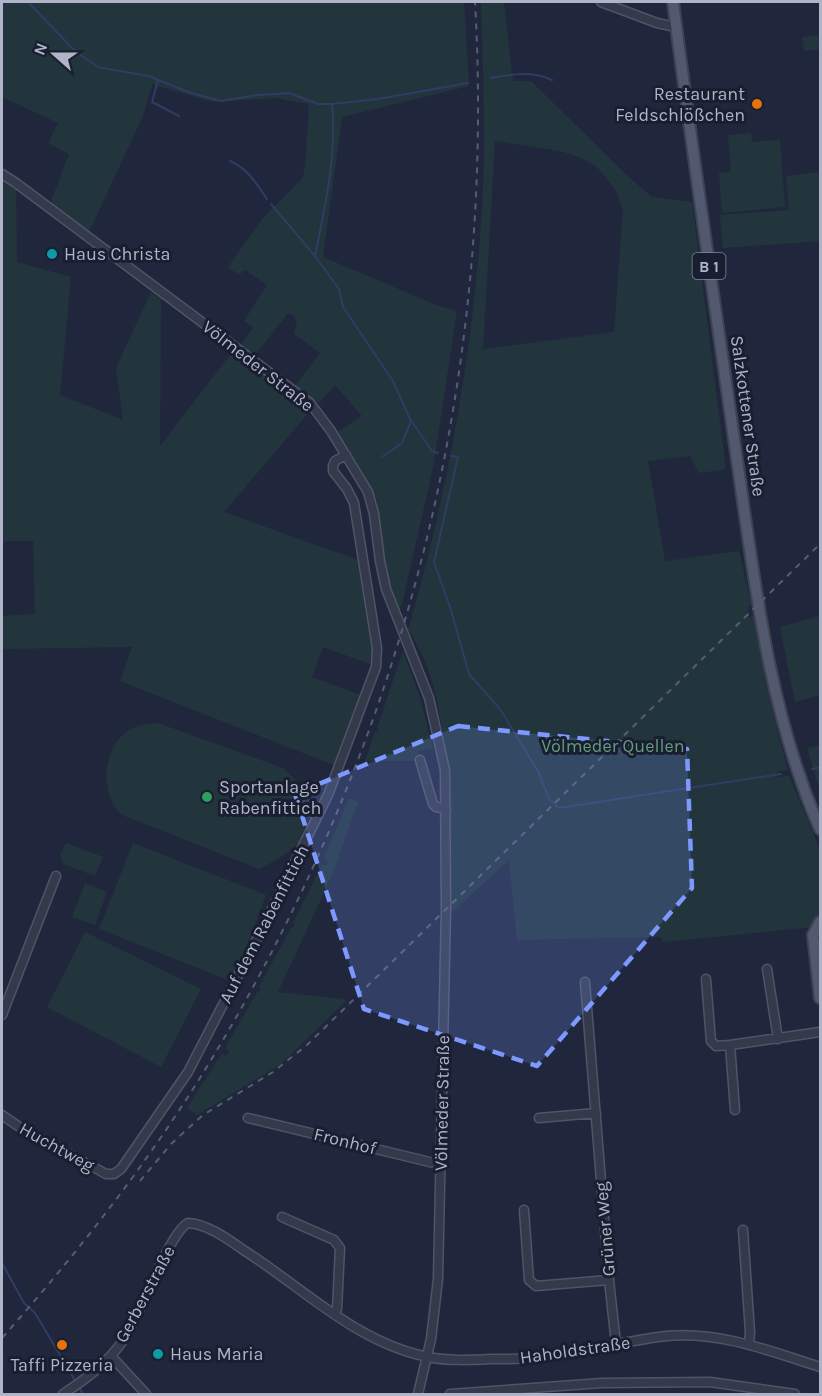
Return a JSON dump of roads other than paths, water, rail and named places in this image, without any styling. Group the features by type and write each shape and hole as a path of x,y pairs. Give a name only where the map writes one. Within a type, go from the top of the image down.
{"main road":[{"name":"Salzkottener Straße","path":"673,2 748,535 767,647 788,741 820,829"},
{"path":"820,922 813,935 820,998"}],"street":[{"path":"601,2 657,23 676,27"},
{"name":"Völmeder Straße","path":"2,174 300,395 320,414 368,492 374,514 386,589 429,698 445,770 438,1279 428,1357 418,1395"},
{"name":"Auf dem Rabenfittich","path":"114,1174 121,1169 155,1121 188,1072 213,1027 328,795 376,667 377,648 354,503 347,489 333,471 335,461 346,455"},
{"path":"420,760 433,804 446,809"},
{"path":"2,1015 56,876"},
{"path":"767,969 778,1039"},
{"path":"706,979 711,1041 716,1046 730,1046 820,1032"},
{"name":"Grüner Weg","path":"585,982 616,1344"},
{"path":"730,1046 735,1110"},
{"path":"539,1118 596,1113"},
{"name":"Huchtweg","path":"2,1115 26,1131 106,1174 114,1174"},
{"name":"Fronhof","path":"248,1118 441,1165"},
{"path":"524,1210 529,1280 536,1286 609,1280"},
{"path":"282,1217 334,1240 340,1248 338,1309 334,1314"},
{"name":"Gerberstraße","path":"67,1392 111,1356 124,1338 180,1230 188,1223 201,1225"},
{"name":"Haholdstraße","path":"201,1225 276,1271 334,1314 372,1337 428,1357 460,1361 537,1358 667,1336 698,1336 748,1344 820,1368"},
{"path":"743,1230 750,1332 748,1344"},
{"path":"111,1356 146,1395"},
{"path":"450,1395 602,1383 699,1382 795,1395"}],"waterway":[{"path":"28,2 75,51 98,67 148,76 191,93 221,101 289,93 318,104 332,104 378,99 468,83"},
{"path":"491,78 530,74 552,80"},
{"path":"158,80 152,102 179,116"},
{"path":"332,104 331,161 315,256 339,289 343,307 393,381 410,419 432,451 438,453"},
{"path":"230,161 247,172 267,199"},
{"path":"271,204 315,256"},
{"path":"382,457 402,443 411,421"},
{"path":"451,456 458,457 434,562 451,610 469,674 500,709 539,773 549,799 559,808 781,774"},
{"path":"812,769 820,767"},
{"path":"2,1263 24,1303 35,1313 76,1382"},
{"path":"79,1387 83,1394"}],"railway":[{"path":"2,1338 62,1269 118,1197 171,1122 220,1045 286,924 342,800 389,672 426,542 453,410 470,275 478,139 475,2"},
{"path":"140,1181 171,1144 203,1115 273,1072 307,1045 820,544"}],"place":[{"name":"Restaurant Feldschlößchen","path":"757,104"},
{"name":"Haus Christa","path":"52,254"},
{"name":"Sportanlage Rabenfittich","path":"207,797"},
{"name":"Taffi Pizzeria","path":"62,1345"},
{"name":"Haus Maria","path":"158,1354"}],"park label":[{"name":"Völmeder Quellen","path":"613,746"}]}
